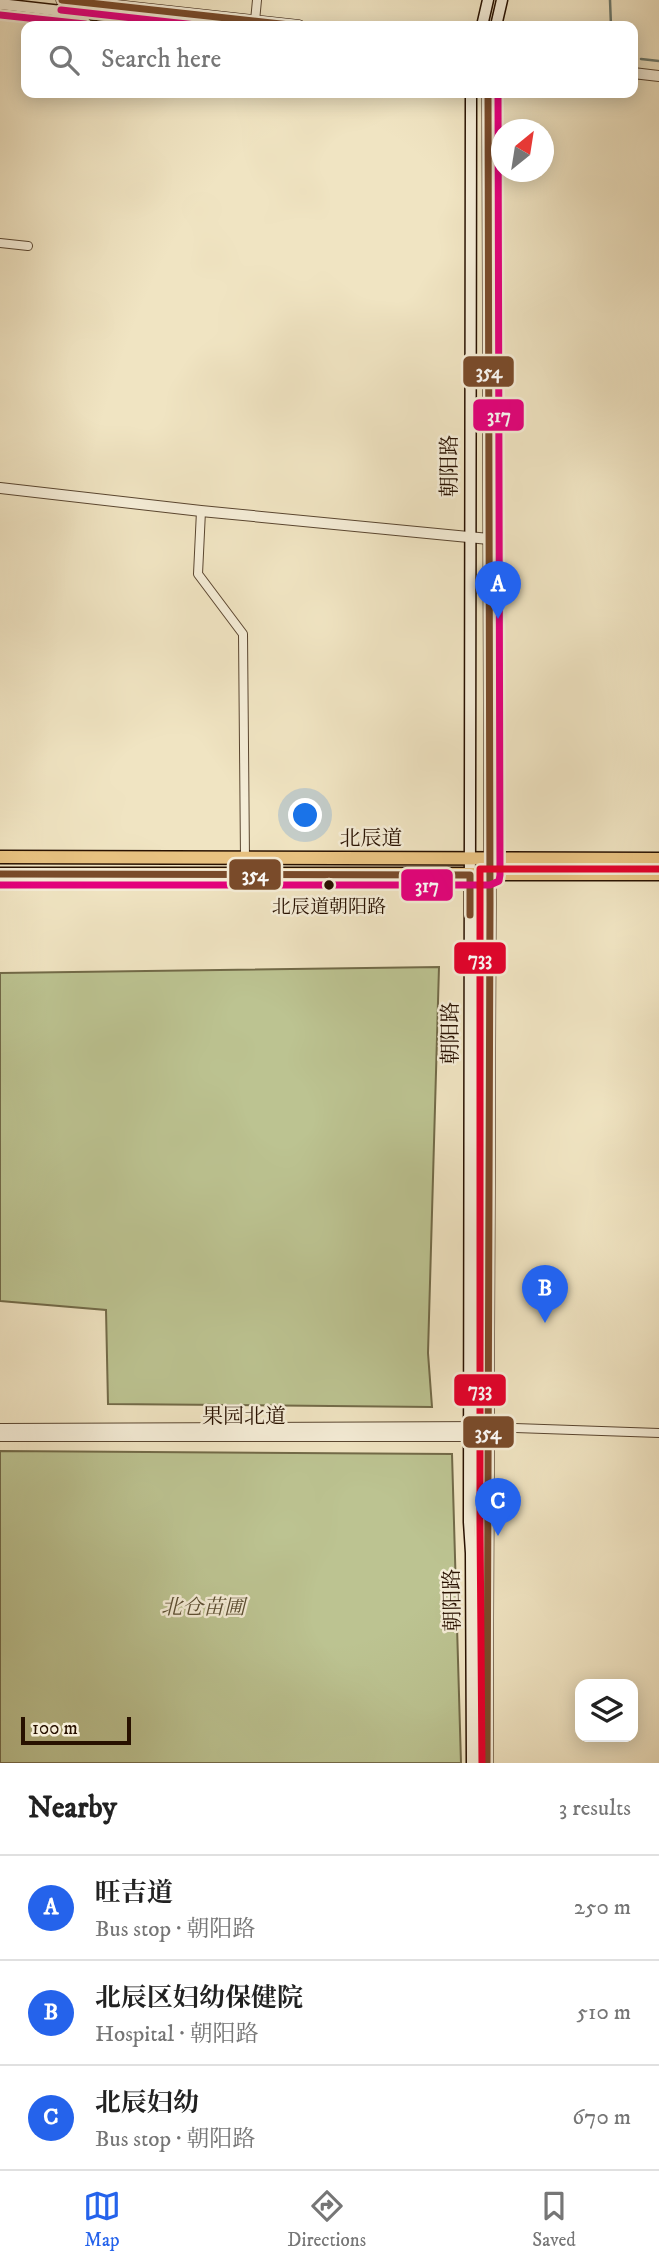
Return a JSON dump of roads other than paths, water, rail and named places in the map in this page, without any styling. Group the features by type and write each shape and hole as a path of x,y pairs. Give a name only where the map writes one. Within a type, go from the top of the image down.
{"main road":[{"path":"62,0 246,21"},
{"path":"483,21 488,0"},
{"path":"497,21 502,0"},
{"path":"0,4 150,21"},
{"name":"朝阳路","path":"471,98 469,539 472,1763"},
{"name":"朝阳路","path":"487,1763 490,875 488,98"},
{"name":"北辰道","path":"0,857 659,859"},
{"name":"北辰道","path":"0,874 659,874"}],"street":[{"path":"255,21 257,0"},
{"path":"638,74 659,76"},
{"path":"0,243 28,246"},
{"path":"0,488 489,539"},
{"path":"201,511 198,574 243,634 245,859"},
{"name":"果园北道","path":"0,1429 489,1432"},
{"name":"果园北道","path":"0,1436 470,1432"},
{"path":"489,1432 659,1433"}],"waterway":[{"path":"610,0 611,21"},
{"path":"641,59 659,61"}],"place":[{"name":"旺吉道","path":"498,619"},
{"name":"北辰道朝阳路","path":"329,885"},
{"name":"北辰区妇幼保健院","path":"545,1323"},
{"name":"北辰妇幼","path":"498,1536"}],"park label":[{"name":"北仓苗圃","path":"203,1608"}]}
